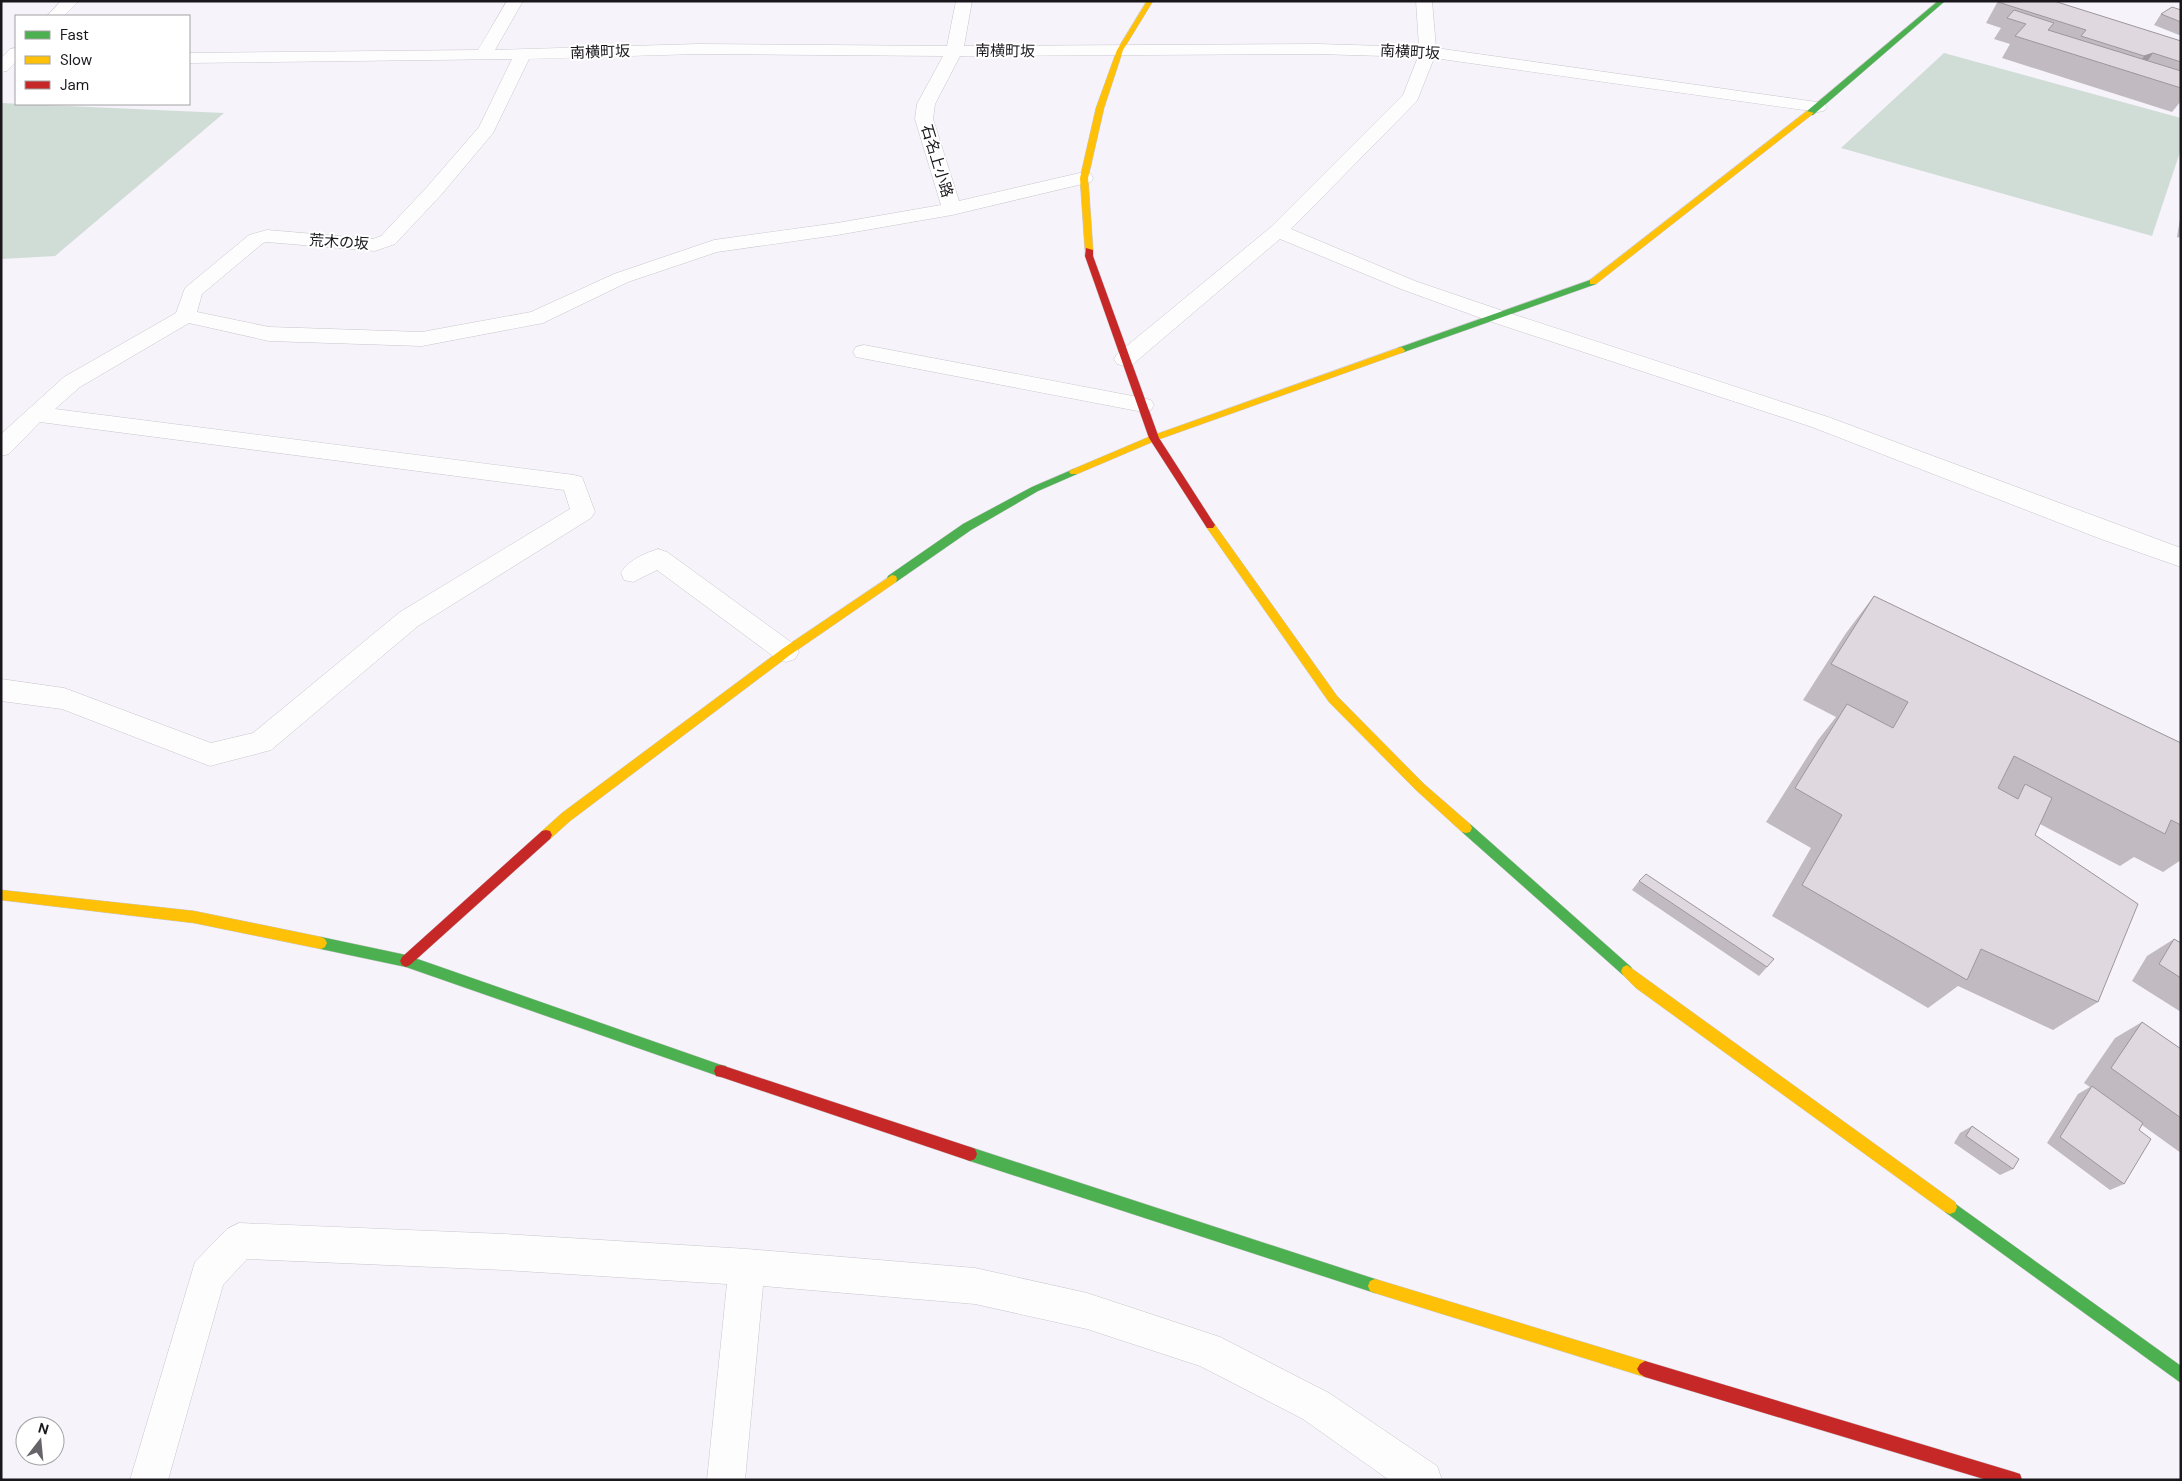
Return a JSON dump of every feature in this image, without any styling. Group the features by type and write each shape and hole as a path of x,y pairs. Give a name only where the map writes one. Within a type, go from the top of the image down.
{"street":[{"path":"56,15 71,1"},
{"path":"483,55 515,1"},
{"name":"石名上小路","path":"952,209 924,119 926,104 955,50 964,1"},
{"path":"1150,1 1120,50 1100,108 1084,178 1089,256 1154,438 1203,514 1333,699 1420,787 1640,984 2181,1375"},
{"path":"1125,359 1278,232 1412,97 1428,52 1424,1"},
{"path":"406,961 566,817 786,652 967,527 1035,489 1154,438 1596,281 1818,107 1942,1"},
{"name":"南横町坂","path":"190,58 483,55 698,49 1317,49 1428,52 1818,107"},
{"path":"1,68 15,54"},
{"name":"荒木の坂","path":"186,316 192,292 256,240 267,236 376,245 388,240 434,191 487,129 523,54"},
{"path":"1,448 35,414 72,382 186,316 269,334 422,339 536,318 621,278 714,246 837,229 952,209 1084,178"},
{"path":"1278,232 1408,284 1496,316 1820,422 2110,534 2181,558"},
{"path":"864,352 1143,405"},
{"path":"1,690 64,699 210,755 261,742 409,619 583,512 574,483 35,414"},
{"path":"633,574 658,558 786,652"},
{"path":"1,895 194,916 406,961 777,1091 1448,1310 2014,1480"},
{"path":"149,1480 208,1275 239,1241 504,1252 747,1267 975,1286 1087,1311 1207,1350 1316,1406 1424,1480"},
{"path":"726,1480 747,1267"}],"shaded area":[{"path":"1944,53 2181,118 2181,149 2152,236 1841,148"},
{"path":"1,103 224,113 55,256 1,259"}],"building":[{"path":"2054,1 2181,41 2181,62 2153,53 2144,56 2081,36 2086,30 1998,2"},
{"path":"2172,7 2181,10 2181,22 2161,14"},
{"path":"2014,10 2054,23 2048,30 2181,71 2181,88 2015,36 2026,24 2007,18"},
{"path":"1874,596 2181,743 2181,825 2171,820 2165,834 2014,756 1998,788 2018,799 2025,784 2052,798 2035,835 2138,904 2098,1002 1981,949 1967,980 1802,885 1842,815 1795,788 1847,704 1893,728 1908,702 1831,664"},
{"path":"1646,874 1774,959 1767,967 1639,881"},
{"path":"2174,939 2181,943 2181,978 2159,964"},
{"path":"2142,1022 2181,1049 2181,1118 2111,1068"},
{"path":"2092,1086 2143,1123 2139,1130 2151,1139 2124,1184 2060,1137"},
{"path":"1972,1126 2019,1159 2013,1169 1966,1136"}],"traffic: fast":[{"path":"1810,113 1942,1"},
{"path":"1401,350 1593,282"},
{"path":"892,579 967,527 1035,489 1074,472"},
{"path":"1466,828 1627,971"},
{"path":"321,943 406,961 721,1071"},
{"path":"970,1154 1375,1286"},
{"path":"1950,1207 2181,1375"}],"traffic: slow":[{"path":"1089,250 1084,178 1100,108 1120,50 1150,1"},
{"path":"1593,282 1810,113"},
{"path":"1074,472 1154,438 1401,350"},
{"path":"1210,525 1333,699 1420,787 1466,828"},
{"path":"546,835 566,817 786,652 892,579"},
{"path":"1,895 194,917 321,943"},
{"path":"1627,971 1641,984 1950,1207"},
{"path":"1375,1286 1645,1369"}],"traffic: jam":[{"path":"1089,250 1089,256 1154,438 1210,525"},
{"path":"406,961 546,835"},
{"path":"721,1071 970,1154"},
{"path":"1645,1369 2014,1480"}]}
